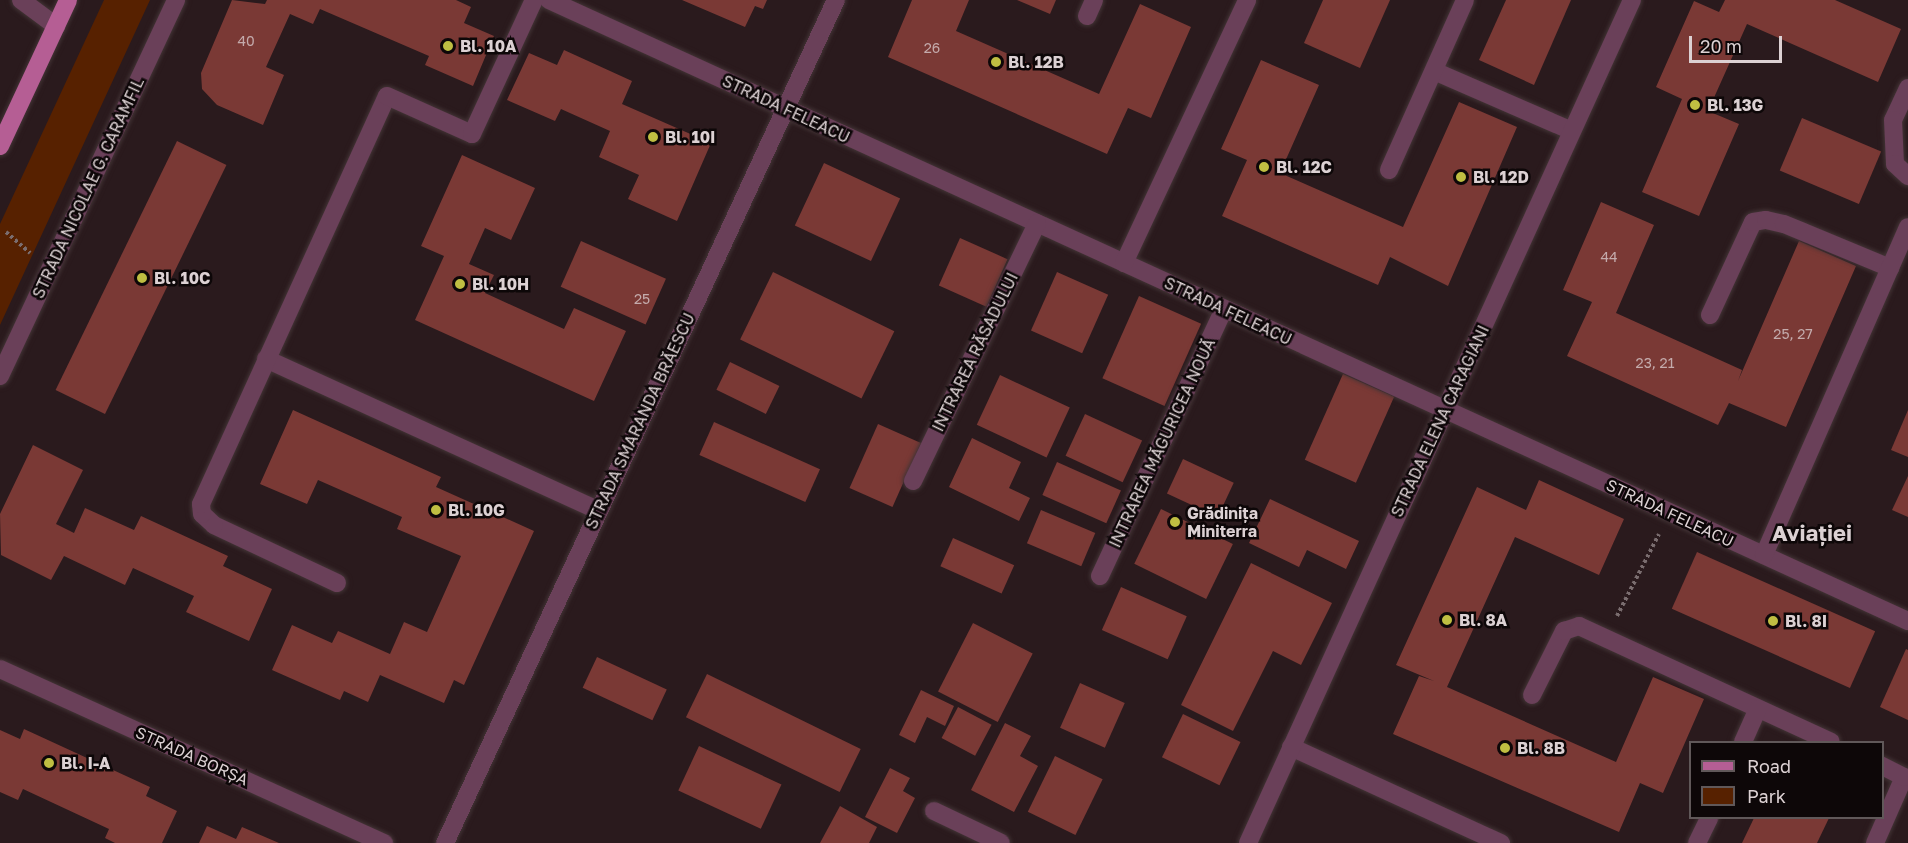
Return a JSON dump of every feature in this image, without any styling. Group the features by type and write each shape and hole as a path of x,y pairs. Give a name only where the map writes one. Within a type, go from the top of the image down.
{"main road":[{"path":"0,146 68,0"}],"street":[{"path":"21,0 56,26"},
{"name":"STRADA NICOLAE G. CARAMFIL","path":"0,376 176,0"},
{"path":"337,583 214,525 202,514 201,504 387,96 472,134 534,0"},
{"name":"STRADA FELEACU","path":"549,0 1908,621"},
{"name":"STRADA SMARANDA BRĂESCU","path":"445,843 836,0"},
{"path":"1124,263 1247,0"},
{"path":"1389,171 1465,0"},
{"name":"STRADA ELENA CARAGIANI","path":"1248,843 1632,0"},
{"path":"1434,71 1572,131"},
{"path":"1908,88 1893,120 1895,164 1908,176"},
{"path":"1710,315 1753,222 1766,220 1784,224 1890,268"},
{"name":"INTRAREA RĂSADULUI","path":"913,482 1037,223"},
{"path":"1764,555 1908,227"},
{"name":"INTRAREA MĂGURICEA NOUĂ","path":"1100,576 1224,309"},
{"path":"266,359 599,511"},
{"path":"1532,695 1564,631 1579,627 1606,637 1829,741"},
{"name":"STRADA BORȘA","path":"0,669 384,843"},
{"path":"1743,741 1758,709"},
{"path":"1292,747 1501,843"},
{"path":"1875,843 1905,777 1884,767"},
{"path":"934,811 1001,843"},
{"path":"1697,843 1709,819"}],"path":[{"path":"1606,637 1670,512"}],"green space":[{"path":"104,0 150,0 0,325 0,224"}],"building":[{"path":"232,0 265,4 267,0 456,0 471,7 464,23 494,36 473,86 425,65 429,56 320,9 313,24 290,14 266,67 284,75 263,125 217,105 202,89 201,73"},
{"path":"682,0 767,0 763,9 755,6 745,27"},
{"name":"Bl. 12B","path":"912,0 969,0 956,31 1099,94 1140,4 1191,27 1151,118 1128,108 1107,154 888,57"},
{"path":"1017,0 1056,0 1050,14"},
{"path":"1323,0 1390,0 1360,68 1304,43"},
{"path":"1506,0 1571,0 1534,85 1479,60"},
{"name":"Bl. 13G","path":"1725,0 1835,0 1901,29 1878,82 1747,24 1708,111 1739,124 1699,216 1642,192 1682,99 1656,87 1694,1 1719,12"},
{"name":"Bl. 10I","path":"564,50 632,81 622,104 711,143 677,221 628,199 639,175 599,157 610,131 561,109 555,121 507,100 529,53 557,65"},
{"name":"Bl. 12C","path":"1261,60 1319,85 1280,173 1403,227 1459,102 1517,127 1448,286 1390,257 1378,285 1222,216 1247,160 1221,149"},
{"path":"1802,118 1881,152 1859,204 1780,170"},
{"name":"Bl. 10C","path":"177,141 226,165 105,414 56,390"},
{"name":"Bl. 10H","path":"462,155 535,188 511,240 485,228 469,264 494,275 485,293 564,329 574,308 626,331 594,401 415,320 444,256 421,246"},
{"path":"824,163 900,198 871,261 795,226"},
{"path":"1601,202 1654,225 1616,313 1742,370 1738,381 1799,241 1856,266 1786,427 1729,403 1718,425 1567,356 1592,302 1563,290"},
{"path":"960,238 1008,259 986,307 939,286"},
{"path":"581,241 666,279 646,325 561,287"},
{"path":"773,272 894,331 861,399 740,339"},
{"path":"1057,272 1108,295 1082,353 1031,330"},
{"path":"1139,296 1201,324 1165,406 1102,378"},
{"path":"730,362 779,386 766,414 716,390"},
{"path":"1343,374 1394,397 1356,483 1305,460"},
{"path":"1000,375 1070,408 1047,457 977,425"},
{"path":"293,410 441,477 436,487 534,531 464,685 454,680 444,703 380,675 368,702 344,691 340,700 272,670 292,625 332,643 338,631 390,654 404,622 427,632 461,556 397,529 402,517 318,480 307,504 260,484"},
{"path":"1908,410 1908,457 1891,450"},
{"path":"1085,414 1142,441 1123,482 1066,456"},
{"path":"714,422 820,469 805,502 699,455"},
{"path":"878,424 921,443 892,507 850,488"},
{"path":"972,438 1021,462 1009,488 1030,498 1019,521 949,487"},
{"path":"33,445 83,470 56,524 74,533 85,508 134,530 141,516 228,556 223,566 272,589 249,641 186,612 194,596 133,568 125,585 64,556 51,580 1,555 0,514"},
{"path":"1183,459 1234,483 1218,517 1167,493"},
{"path":"1057,462 1121,490 1106,523 1042,495"},
{"path":"1908,476 1908,517 1892,510"},
{"path":"1539,480 1624,519 1599,575 1515,537 1447,687 1616,762 1653,677 1704,699 1663,793 1640,783 1619,832 1393,734 1419,676 1434,681 1396,665 1477,487 1526,510"},
{"path":"1270,499 1359,541 1346,569 1307,550 1299,567 1249,543"},
{"path":"1161,509 1233,544 1206,599 1134,564"},
{"path":"1041,510 1095,533 1081,566 1027,543"},
{"path":"953,538 1014,565 1002,594 940,566"},
{"name":"Bl. 8I","path":"1697,552 1875,631 1850,688 1672,609"},
{"path":"1251,563 1332,603 1301,665 1273,651 1233,731 1181,705"},
{"path":"1121,587 1187,616 1168,659 1102,630"},
{"path":"973,623 1033,653 998,722 938,692"},
{"path":"1906,649 1908,650 1908,720 1880,707"},
{"path":"597,657 667,690 652,720 583,688"},
{"path":"707,674 861,749 840,792 686,717"},
{"path":"1080,683 1125,703 1105,748 1060,728"},
{"path":"921,690 954,706 945,726 927,717 915,743 899,735"},
{"path":"958,707 992,725 975,756 942,738"},
{"path":"1183,714 1241,742 1219,785 1162,757"},
{"path":"1005,723 1031,736 1020,756 1038,766 1014,812 971,790"},
{"name":"Bl. I-A","path":"24,729 150,787 146,796 177,811 162,843 115,843 105,838 109,829 23,789 18,800 0,792 0,730 20,739"},
{"path":"699,746 781,784 761,829 678,790"},
{"path":"1055,756 1103,779 1075,835 1028,812"},
{"path":"890,768 910,778 903,791 915,798 897,833 865,817"},
{"path":"840,806 877,827 869,843 820,843"},
{"path":"1754,819 1829,819 1817,843 1742,843"},
{"path":"207,826 236,839 242,827 279,843 199,843"}],"place":[{"name":"Bl. 10A","path":"448,46"},
{"name":"Bl. 12B","path":"996,62"},
{"name":"Bl. 13G","path":"1695,105"},
{"name":"Bl. 10I","path":"653,137"},
{"name":"Bl. 12C","path":"1264,167"},
{"name":"Bl. 12D","path":"1461,177"},
{"name":"Bl. 10C","path":"142,278"},
{"name":"Bl. 10H","path":"460,284"},
{"name":"Bl. 10G","path":"436,510"},
{"name":"Grădinița Miniterra","path":"1175,522"},
{"name":"Bl. 8A","path":"1447,620"},
{"name":"Bl. 8I","path":"1773,621"},
{"name":"Bl. 8B","path":"1505,748"},
{"name":"Bl. I-A","path":"49,763"}],"district":[{"name":"Aviației","path":"1812,533"}]}
